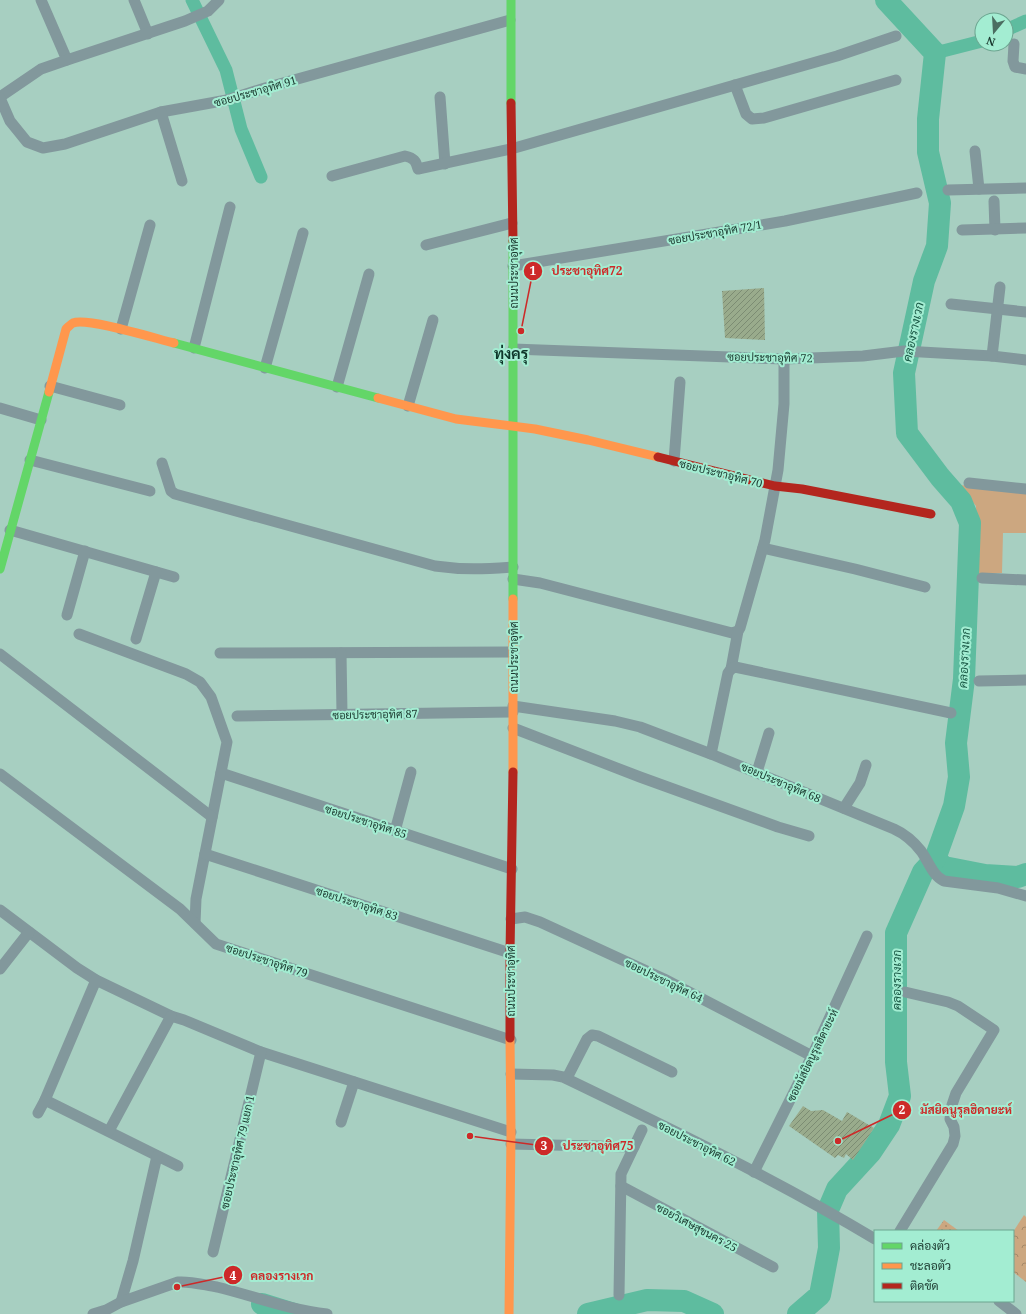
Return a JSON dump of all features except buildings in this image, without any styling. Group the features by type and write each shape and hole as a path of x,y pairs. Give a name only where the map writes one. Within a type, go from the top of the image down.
{"main road":[{"name":"ถนนประชาอุทิศ","path":"509,1314 511,1144 510,953 513,728 513,266 511,0"},
{"name":"ซอยประชาอุทิศ 70","path":"0,568 4,540 10,530 66,329 73,323 84,322 121,329 194,348 456,419 535,429 588,440 775,486 930,514"}],"street":[{"path":"41,0 67,60"},
{"path":"134,0 148,34"},
{"path":"0,98 41,70 185,21 208,11 219,0"},
{"name":"ซอยประชาอุทิศ 91","path":"0,98 10,120 27,142 43,148 65,144 161,112 227,100 510,20"},
{"path":"332,176 405,156 412,157 416,161 418,169 512,149 837,56 896,36"},
{"path":"1014,52 1013,61 1015,67 1026,69"},
{"path":"735,84 746,114 752,119 764,118 896,80"},
{"path":"440,97 446,164"},
{"path":"161,112 182,181"},
{"path":"975,151 979,189"},
{"path":"948,190 1026,188"},
{"name":"ซอยประชาอุทิศ 72/1","path":"513,266 785,221 917,193"},
{"path":"994,201 995,230"},
{"path":"194,348 230,207"},
{"path":"426,245 512,223"},
{"path":"121,329 150,225"},
{"path":"962,230 1026,228"},
{"path":"265,368 303,233"},
{"path":"337,387 369,274"},
{"path":"992,356 1000,288"},
{"path":"951,304 1026,312"},
{"path":"408,406 433,320"},
{"name":"ซอยประชาอุทิศ 72","path":"513,349 784,359 863,356 904,351 992,356 1026,360"},
{"path":"711,754 728,673 731,669 738,631 745,614 763,548 775,486 784,404 784,359"},
{"path":"674,461 680,382"},
{"path":"50,386 120,405"},
{"path":"0,408 41,420"},
{"path":"30,460 150,491"},
{"path":"162,463 170,491 175,494 435,566 466,569 513,566"},
{"path":"969,483 1026,489"},
{"path":"10,530 174,577"},
{"path":"763,548 925,587"},
{"path":"67,615 85,551"},
{"path":"136,639 156,572"},
{"path":"982,578 1026,580"},
{"path":"513,579 540,583 732,633 738,631"},
{"path":"79,634 186,674 200,682 211,697 227,742 196,899 195,923"},
{"path":"220,653 513,652"},
{"path":"341,653 342,714"},
{"path":"0,654 212,817"},
{"path":"731,669 743,669 950,713"},
{"path":"979,681 1026,680"},
{"name":"ซอยประชาอุทิศ 87","path":"237,716 513,709"},
{"name":"ซอยประชาอุทิศ 68","path":"513,709 607,720 640,727 757,772 904,834 922,852 937,877 944,881 998,888 1026,896"},
{"path":"513,728 640,777 778,827 809,836"},
{"path":"757,772 769,733"},
{"path":"844,808 860,784 866,765"},
{"path":"395,831 411,772"},
{"name":"ซอยประชาอุทิศ 85","path":"221,773 512,869"},
{"name":"ซอยประชาอุทิศ 79","path":"0,774 180,909 216,944 510,1040"},
{"name":"ซอยประชาอุทิศ 83","path":"205,854 510,953"},
{"path":"0,910 77,968 96,980 171,1016 261,1052 511,1132"},
{"name":"ซอยประชาอุทิศ 64","path":"511,919 525,917 540,922 664,979 812,1056"},
{"path":"0,969 29,932"},
{"name":"ซอยมัสยิดนูรุลฮิดายะห์","path":"754,1172 812,1056 868,936"},
{"path":"38,1113 45,1100 96,980"},
{"path":"901,1230 953,1144 955,1136 954,1127 950,1118 956,1093 994,1030 958,1006 948,1002 906,992"},
{"path":"109,1131 171,1016"},
{"path":"567,1078 587,1039 592,1036 598,1036 672,1072"},
{"name":"ซอยประชาอุทิศ 79 แยก 1","path":"213,1252 261,1052"},
{"name":"ซอยประชาอุทิศ 62","path":"511,1074 553,1075 567,1078 754,1172 837,1216 874,1238"},
{"path":"341,1122 354,1082"},
{"path":"45,1100 178,1166"},
{"path":"619,1295 621,1174 642,1130"},
{"path":"511,1144 634,1146"},
{"path":"121,1302 133,1261 157,1156"},
{"name":"ซอยวิเศษสุขนคร 25","path":"621,1186 773,1267"},
{"path":"93,1314 106,1310 121,1302 178,1282 186,1281 228,1290 302,1310 327,1314"},
{"path":"999,1302 1016,1314"}],"green space":[{"path":"959,485 1026,491 1026,533 1003,533 1002,573 976,574 976,506"},
{"path":"1024,1215 1026,1217 1026,1282 1014,1273 1014,1230"},
{"path":"944,1220 958,1230 937,1230"}],"waterway":[{"path":"192,0 226,70 241,129 261,177"},
{"name":"คลองรางเวก","path":"798,1314 820,1295 829,1248 828,1210 837,1189 871,1152 889,1125 900,1096 896,1062 896,933 923,872 935,859 954,806 959,777 956,743 964,679 970,523 961,501 940,477 907,433 904,373 924,281 937,246 940,203 928,152 928,119 935,53 886,0"},
{"path":"1014,26 1026,21"},
{"path":"935,53 974,43"},
{"path":"935,859 944,867 985,875 1018,877 1026,874"},
{"name":"คลองรางเวก","path":"588,1314 647,1300 684,1301 713,1314"},
{"name":"คลองรางเวก","path":"262,1304 294,1314"}],"traffic: fast":[{"path":"511,0 511,103"},
{"path":"513,241 513,599"},
{"path":"174,343 378,398"},
{"path":"0,569 49,392"}],"traffic: slow":[{"path":"49,392 66,329 73,323 92,323 174,343"},
{"path":"378,398 456,419 535,429 658,457"},
{"path":"513,599 513,772"},
{"path":"509,1314 511,1132 510,1038"}],"traffic: jam":[{"path":"511,103 513,241"},
{"path":"658,457 775,486 802,489 931,514"},
{"path":"510,1038 513,772"}],"place":[{"name":"ประชาอุทิศ72","path":"521,331"},
{"name":"ประชาอุทิศ75","path":"470,1136"},
{"name":"มัสยิดนูรุลฮิดายะห์","path":"838,1141"},
{"name":"คลองรางเวก","path":"177,1287"}],"district":[{"name":"ทุ่งครุ","path":"511,353"}]}
